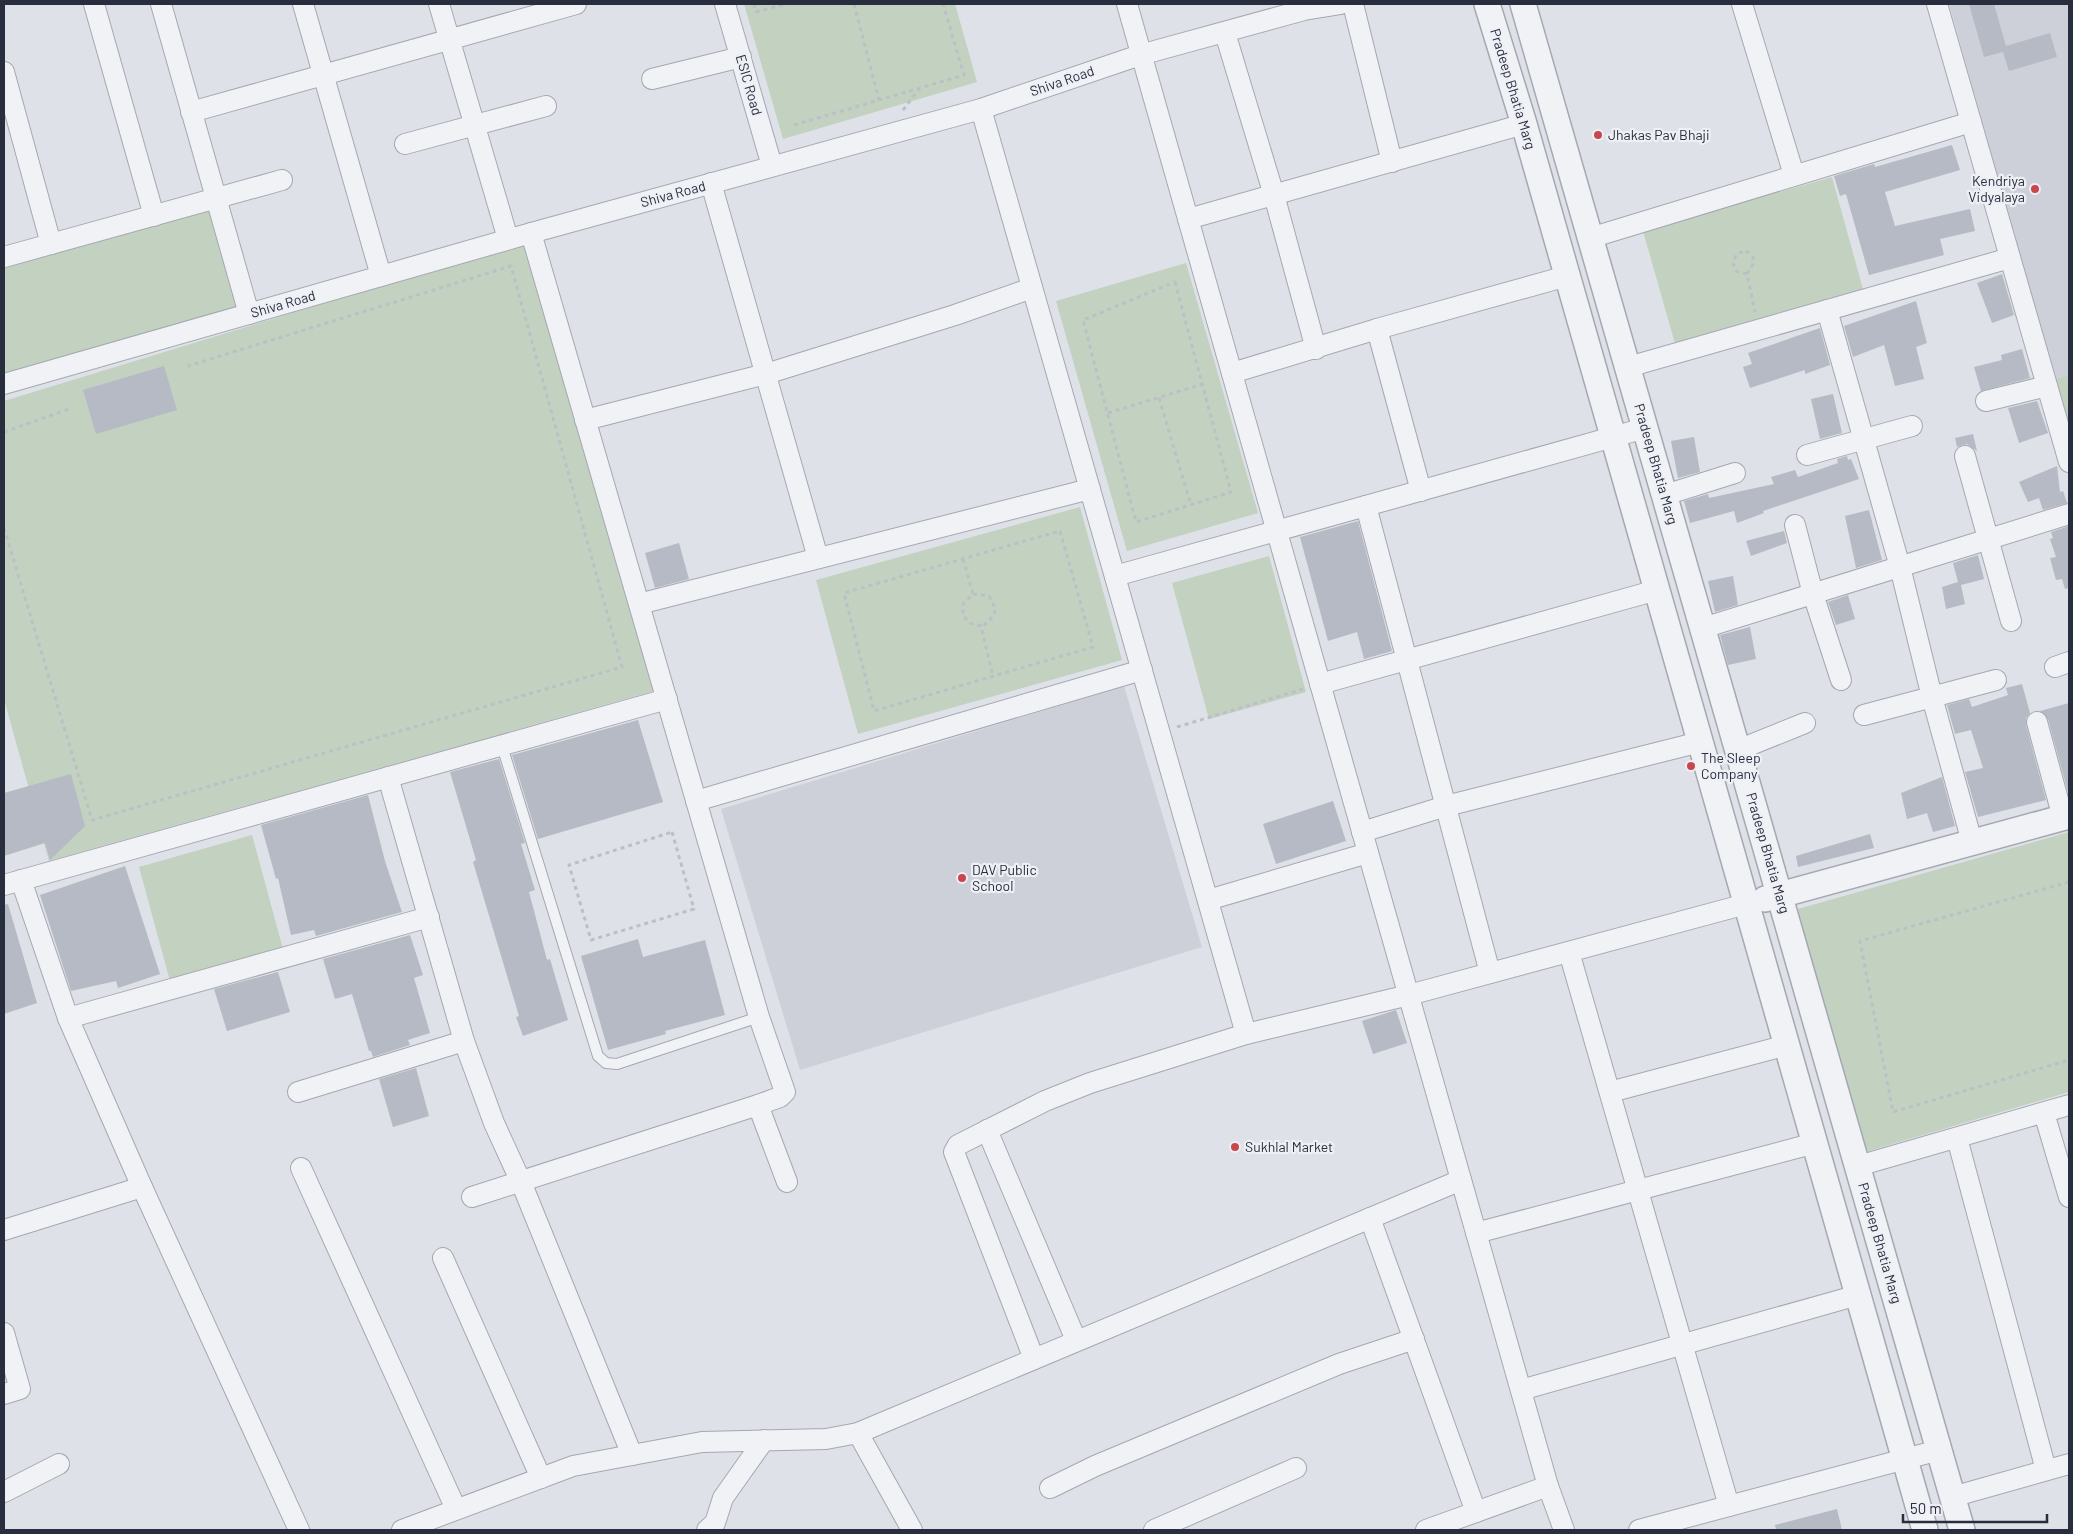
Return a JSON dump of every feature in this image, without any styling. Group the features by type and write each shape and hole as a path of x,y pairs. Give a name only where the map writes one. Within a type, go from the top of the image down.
{"street":[{"path":"94,4 154,216"},
{"path":"161,4 248,314"},
{"path":"303,4 381,276"},
{"path":"438,4 508,239"},
{"path":"190,112 576,4"},
{"name":"ESIC Road","path":"726,4 772,166"},
{"path":"1126,4 1548,1486 1564,1530"},
{"name":"Shiva Road","path":"4,384 508,239 981,109 1140,55 1225,33 1303,7 1341,4"},
{"path":"1353,4 1392,162"},
{"name":"Pradeep Bhatia Marg","path":"1487,4 1568,276 1925,1530"},
{"name":"Pradeep Bhatia Marg","path":"1523,4 1962,1530"},
{"path":"1742,4 1794,175"},
{"path":"1937,4 2069,462"},
{"path":"1225,33 1274,195 1316,349"},
{"path":"652,80 741,57"},
{"path":"4,72 51,244"},
{"path":"404,144 546,106"},
{"path":"981,109 1246,1034"},
{"path":"1590,238 1971,122"},
{"path":"1188,219 1524,124"},
{"path":"4,257 216,200 282,180"},
{"path":"711,183 818,558"},
{"path":"472,1197 758,1105 780,1097 785,1092 760,1018 531,233"},
{"path":"1628,367 2010,258"},
{"path":"1232,373 1377,329 1568,276"},
{"path":"585,420 766,374 1032,288"},
{"path":"1827,310 1900,567 1932,697 1972,842"},
{"path":"1377,329 1421,491"},
{"path":"1986,401 2047,386"},
{"path":"1808,455 1912,426"},
{"path":"1115,576 1645,428"},
{"path":"1966,456 2011,621"},
{"path":"1665,495 1736,473"},
{"path":"639,604 1090,489"},
{"path":"1366,506 1490,973"},
{"path":"1703,628 2069,514"},
{"path":"1795,525 1813,594 1841,680"},
{"path":"1320,684 1657,590"},
{"path":"696,801 1142,670"},
{"path":"1864,715 1996,680"},
{"path":"299,1530 142,1187 68,1018 12,883 667,699"},
{"path":"1034,1359 954,1152 958,1145 1045,1101 1090,1083 1246,1034 1409,995 2066,817 2037,722"},
{"path":"1738,750 1805,723"},
{"path":"1362,832 1446,806 1700,742"},
{"path":"388,778 464,1041 494,1123 521,1182 632,1455"},
{"path":"1208,900 1368,853"},
{"path":"68,1018 429,917"},
{"path":"1569,952 1728,1506"},
{"path":"298,1092 464,1041"},
{"path":"1610,1092 1787,1045"},
{"path":"758,1105 787,1182"},
{"path":"1858,1166 2069,1105"},
{"path":"2044,1112 2069,1197"},
{"path":"986,1130 1076,1340"},
{"path":"1957,1138 2046,1470"},
{"path":"1476,1233 1814,1143"},
{"path":"301,1168 456,1510"},
{"path":"402,1530 572,1466 702,1442 826,1439 858,1433 1076,1340 1462,1180"},
{"path":"4,1230 142,1187"},
{"path":"1370,1218 1476,1512"},
{"path":"443,1258 541,1478"},
{"path":"1521,1390 1858,1294"},
{"path":"4,1334 20,1389 4,1394"},
{"path":"1050,1488 1095,1466 1339,1364 1414,1339"},
{"path":"858,1433 912,1530"},
{"path":"707,1530 715,1523 723,1498 764,1440"},
{"path":"1639,1530 1695,1523 1728,1506 1939,1450"},
{"path":"4,1492 59,1464"},
{"path":"1952,1497 2069,1464"},
{"path":"1154,1530 1296,1468"},
{"path":"1426,1530 1548,1486"}],"lane":[{"path":"502,746 598,1056 606,1063 617,1064 760,1018"}],"path":[{"path":"754,4 756,12 786,4"},
{"path":"854,4 879,100"},
{"path":"794,125 964,75 943,4"},
{"path":"1747,274 1736,271 1733,263 1736,254 1745,250 1753,257 1753,264 1747,274 1756,315"},
{"path":"4,528 92,820 622,667 511,266 188,366"},
{"path":"1175,282 1202,384 1232,492 1136,522 1083,320 1175,282"},
{"path":"1108,414 1202,384"},
{"path":"1159,398 1191,505"},
{"path":"4,432 69,408"},
{"path":"1060,531 1093,647 874,711 844,593 963,559 1060,531"},
{"path":"963,559 973,594"},
{"path":"973,594 989,596 996,610 989,622 981,626 969,623 963,615 964,604 973,594"},
{"path":"981,626 993,676"},
{"path":"1160,732 1320,684"},
{"path":"672,832 694,909 591,940 569,864 672,832"},
{"path":"2069,882 1860,941 1893,1112 2069,1060"}],"shaded area":[{"name":"Kendriya Vidyalaya","path":"1949,4 2069,4 2069,375 2055,379"},
{"name":"DAV Public School","path":"1124,686 1202,947 800,1070 721,809"}],"green space":[{"path":"744,4 955,4 977,82 783,139"},
{"path":"1832,177 1864,293 1676,347 1643,231"},
{"path":"216,200 249,314 4,384 4,257"},
{"path":"524,242 654,691 49,861 4,699 4,401"},
{"path":"1186,263 1258,513 1127,551 1056,301"},
{"path":"2069,375 2069,429 2055,379"},
{"path":"1080,507 1122,660 858,734 816,580"},
{"path":"1269,556 1306,692 1209,719 1172,583"},
{"path":"2069,832 2069,1092 1855,1155 1798,909"},
{"path":"252,835 283,949 170,981 139,867"}],"building":[{"path":"1969,4 1994,4 2006,46 2050,33 2057,57 2009,71 2003,52 1984,57"},
{"path":"1952,145 1960,170 1885,192 1895,226 1970,209 1975,231 1940,239 1944,255 1869,275 1846,194 1840,196 1834,176 1874,164 1875,167"},
{"path":"2002,274 2014,315 1992,323 1977,283"},
{"path":"1916,301 1927,343 1916,347 1924,379 1895,386 1884,345 1853,357 1844,326"},
{"path":"1820,328 1830,365 1805,374 1805,370 1750,388 1743,367 1752,364 1748,353"},
{"path":"2022,349 2030,378 1981,391 1974,367 2002,360 2001,355"},
{"path":"164,366 177,410 96,434 83,390"},
{"path":"1833,394 1842,433 1820,439 1811,399"},
{"path":"2037,401 2048,433 2019,443 2008,408"},
{"path":"1973,434 1977,451 1967,444 1957,447 1955,438"},
{"path":"1694,437 1700,472 1678,478 1671,441"},
{"path":"1847,456 1848,460 1851,459 1859,479 1763,511 1764,513 1737,523 1734,511 1690,523 1684,501 1708,494 1709,498 1774,484 1771,477 1795,470 1798,477 1838,463 1837,459"},
{"path":"2057,466 2060,492 2063,491 2067,503 2043,510 2039,498 2028,502 2019,482"},
{"path":"1869,510 1882,560 1856,568 1845,516"},
{"path":"1358,521 1392,651 1364,659 1357,632 1328,641 1300,537"},
{"path":"2069,526 2069,588 2065,589 2062,579 2056,580 2050,558 2056,557 2050,539 2053,538 2051,532"},
{"path":"1784,531 1787,543 1751,556 1746,541"},
{"path":"679,543 689,579 655,588 645,553"},
{"path":"1978,555 1984,579 1961,585 1965,604 1946,609 1942,587 1958,582 1953,563"},
{"path":"1733,576 1738,605 1715,612 1708,581"},
{"path":"1848,595 1855,619 1836,625 1828,602"},
{"path":"1750,627 1756,659 1728,665 1720,635"},
{"path":"2022,684 2030,713 2026,718 2026,725 2046,800 1978,817 1965,772 1983,768 1971,730 1955,734 1947,705 1969,699 1972,707 2008,695 2006,688"},
{"path":"2069,703 2068,792 2048,719 2040,711"},
{"path":"638,720 663,802 538,839 512,755"},
{"path":"499,759 525,843 521,844 535,890 529,892 547,960 550,959 568,1020 523,1036 516,1017 519,1016 473,862 476,860 450,772"},
{"path":"71,774 85,826 50,860 45,843 4,856 4,793"},
{"path":"1942,777 1955,826 1933,832 1927,813 1907,819 1901,793"},
{"path":"368,795 385,861 402,912 316,936 314,930 291,935 278,878 276,879 261,825"},
{"path":"1333,801 1346,841 1276,864 1263,824"},
{"path":"1870,834 1874,848 1798,867 1796,856"},
{"path":"125,866 160,974 118,988 116,981 71,991 40,895"},
{"path":"8,904 37,1003 4,1014 4,905"},
{"path":"410,935 423,975 414,978 430,1033 408,1040 410,1045 373,1057 371,1051 369,1051 352,994 335,999 323,959"},
{"path":"638,939 643,957 705,940 725,1015 665,1031 666,1034 608,1050 581,956"},
{"path":"278,972 290,1012 227,1031 214,989"},
{"path":"1396,1010 1407,1043 1373,1054 1362,1021"},
{"path":"416,1068 429,1116 393,1127 379,1079"},
{"path":"1837,1509 1842,1530 1776,1530 1775,1525"}],"place":[{"name":"Jhakas Pav Bhaji","path":"1598,135"},
{"name":"Kendriya Vidyalaya","path":"2035,189"},
{"name":"The Sleep Company","path":"1691,766"},
{"name":"DAV Public School","path":"962,878"},
{"name":"Sukhlal Market","path":"1235,1147"}]}
